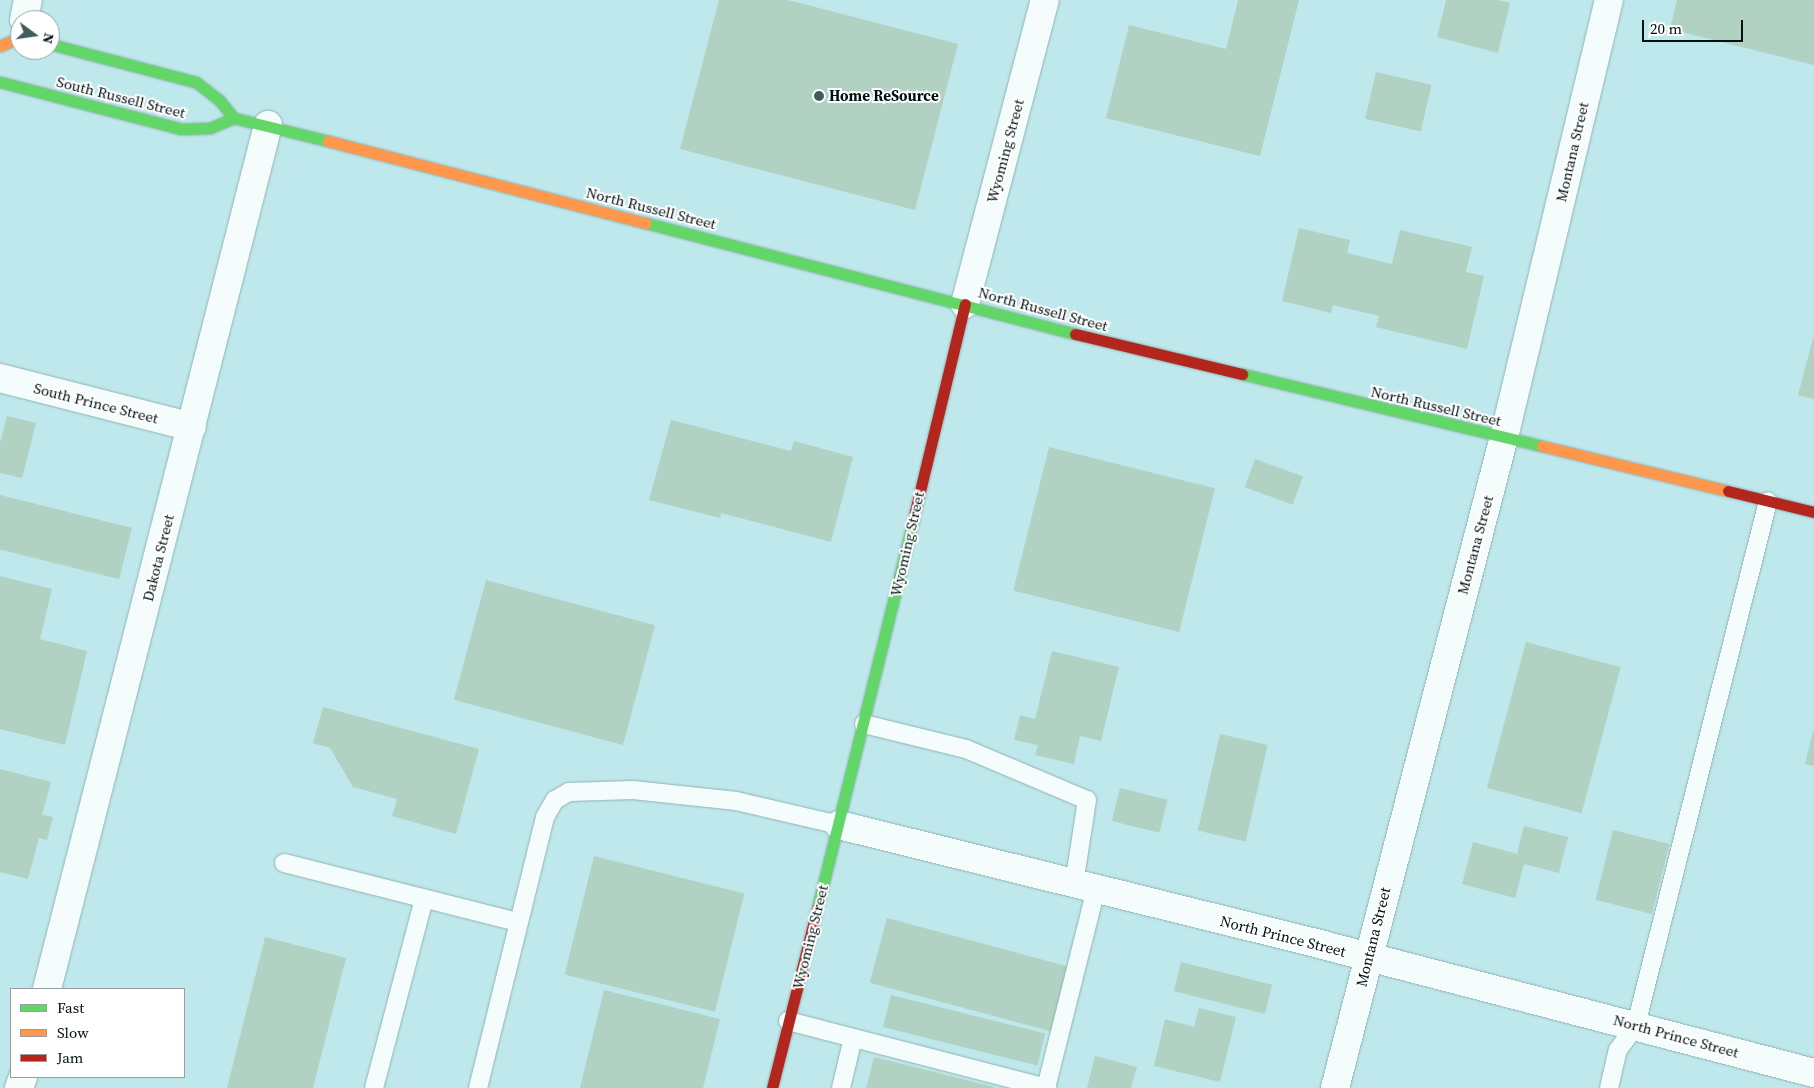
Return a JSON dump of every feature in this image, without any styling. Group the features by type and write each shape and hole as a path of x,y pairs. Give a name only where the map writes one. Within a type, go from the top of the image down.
{"main road":[{"path":"60,47 196,82 220,101 234,118 268,126"},
{"name":"South Russell Street","path":"0,82 182,129 210,128 234,118"},
{"name":"North Russell Street","path":"268,126 965,304 1055,329 1814,512"},
{"name":"Wyoming Street","path":"772,1088 864,724 965,304"}],"street":[{"name":"Wyoming Street","path":"965,304 1045,0"},
{"name":"Montana Street","path":"1335,1088 1504,437 1608,0"},
{"name":"Dakota Street","path":"47,988 268,126"},
{"name":"South Prince Street","path":"0,378 192,427"},
{"name":"North Prince Street","path":"839,825 1369,957 1636,1025 1814,1073"}],"lane":[{"path":"1609,1088 1618,1050 1636,1025 1768,501"},
{"path":"788,1021 1046,1088 1085,887 1087,800 966,749 864,724"},
{"path":"478,1088 544,817 555,800 569,792 633,790 736,802 839,825"},
{"path":"284,864 518,922"},
{"path":"374,1088 424,899"},
{"path":"841,1088 853,1038"}],"building":[{"name":"Home ReSource","path":"719,0 788,0 958,44 915,210 680,149"},
{"path":"1238,0 1299,0 1260,156 1106,118 1129,25 1226,49"},
{"path":"1446,0 1497,0 1510,3 1498,53 1437,37"},
{"path":"1677,0 1814,0 1814,65 1670,29"},
{"path":"1376,72 1432,85 1421,132 1365,119"},
{"path":"1299,228 1350,240 1347,253 1392,264 1400,230 1472,247 1466,272 1484,276 1467,349 1376,327 1379,316 1333,305 1331,313 1282,301"},
{"path":"1814,338 1814,399 1798,395"},
{"path":"7,416 36,423 22,478 0,473 0,443"},
{"path":"671,420 791,451 794,441 853,457 831,542 721,513 720,518 649,500"},
{"path":"1049,447 1215,488 1179,632 1013,591"},
{"path":"1255,459 1303,476 1293,505 1245,487"},
{"path":"0,495 132,528 119,579 0,550"},
{"path":"0,576 52,589 40,639 87,651 65,745 0,729"},
{"path":"486,580 655,625 623,745 454,700"},
{"path":"1526,642 1621,667 1582,813 1487,788"},
{"path":"1052,651 1119,667 1101,741 1080,736 1074,764 1035,755 1038,745 1014,740 1020,715 1035,719"},
{"path":"323,707 479,749 456,834 392,816 397,799 353,787 330,748 313,743"},
{"path":"1814,731 1814,766 1805,764"},
{"path":"1220,734 1268,745 1245,841 1198,830"},
{"path":"0,769 51,782 42,815 53,817 47,840 39,838 28,879 0,872"},
{"path":"1120,788 1168,800 1159,833 1112,821"},
{"path":"1524,826 1568,837 1559,873 1524,864 1515,898 1462,884 1473,842 1517,854"},
{"path":"1613,830 1669,844 1652,914 1596,900"},
{"path":"594,856 744,893 715,1012 564,974"},
{"path":"887,918 1071,967 1053,1032 870,983"},
{"path":"265,937 346,958 313,1088 227,1088"},
{"path":"1181,962 1272,985 1265,1014 1174,991"},
{"path":"604,990 720,1019 703,1088 580,1088"},
{"path":"891,995 1045,1033 1037,1065 883,1027"},
{"path":"1199,1008 1236,1017 1220,1082 1154,1066 1165,1019 1194,1027"},
{"path":"1095,1056 1137,1067 1131,1088 1087,1088"},
{"path":"874,1057 994,1087 994,1088 866,1088"}],"traffic: fast":[{"path":"60,47 196,82 220,101 234,118"},
{"path":"0,82 182,129 210,128 234,118 328,141"},
{"path":"646,223 1075,334"},
{"path":"1242,374 1542,446"},
{"path":"817,909 914,516"}],"traffic: slow":[{"path":"0,46 10,42"},
{"path":"328,141 646,223"},
{"path":"1542,446 1728,491"}],"traffic: jam":[{"path":"914,516 965,304"},
{"path":"1075,334 1242,374"},
{"path":"1728,491 1814,512"},
{"path":"772,1088 817,909"}],"place":[{"name":"Home ReSource","path":"819,96"}]}
